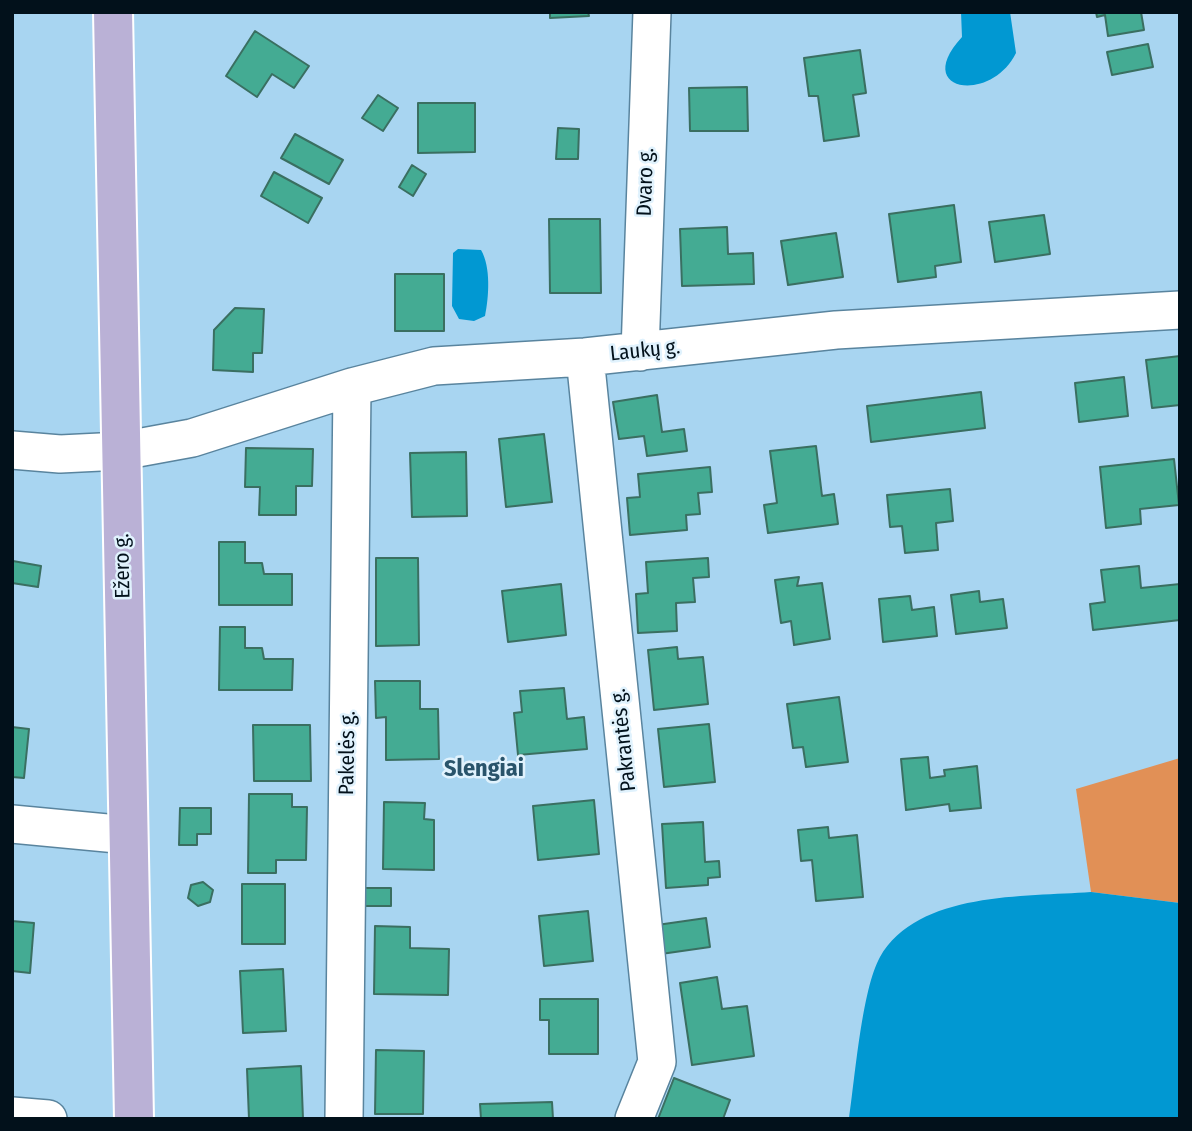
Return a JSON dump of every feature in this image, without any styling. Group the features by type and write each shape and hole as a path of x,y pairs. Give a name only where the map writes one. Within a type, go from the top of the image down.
{"main road":[{"name":"Ežero g.","path":"113,12 134,1119"}],"street":[{"name":"Dvaro g.","path":"640,352 652,12"},
{"name":"Laukų g.","path":"12,450 60,454 121,450 227,428 352,387 434,366 585,357 836,330 1180,310"},
{"name":"Pakrantės g.","path":"585,357 657,1062 634,1119"},
{"name":"Pakelės g.","path":"344,1119 352,387"},
{"path":"12,824 128,835"},
{"path":"12,1116 48,1119"}],"shaded area":[{"path":"1180,758 1180,903 1091,892 1076,789"}],"water":[{"path":"961,12 1010,12 1016,53 1004,69 990,80 974,85 960,85 950,80 945,70 949,56 962,37"},
{"path":"458,249 481,250 488,273 485,316 474,321 459,319 452,306 453,253"},
{"path":"1091,892 1180,903 1180,1119 849,1119 868,990 880,957 897,935 920,920 946,909 975,902 1005,897"}],"building":[{"path":"550,12 588,12 589,16 550,18"},
{"path":"1096,12 1141,12 1144,30 1108,36 1105,15 1097,17"},
{"path":"255,31 309,66 294,88 272,74 257,97 226,76"},
{"path":"1148,44 1153,67 1112,75 1107,52"},
{"path":"860,50 866,93 853,95 859,136 824,141 818,96 809,96 804,58"},
{"path":"747,87 748,131 690,131 689,88"},
{"path":"378,95 398,108 383,131 362,118"},
{"path":"418,103 475,103 475,152 418,153"},
{"path":"558,128 579,129 578,159 556,159"},
{"path":"295,134 343,160 329,184 281,158"},
{"path":"412,165 426,174 413,196 399,187"},
{"path":"274,172 322,198 308,223 261,196"},
{"path":"954,205 961,262 935,266 936,277 898,282 889,214"},
{"path":"1044,215 1050,254 995,262 989,222"},
{"path":"549,219 600,219 601,293 550,293"},
{"path":"727,227 728,254 753,253 754,284 682,286 680,229"},
{"path":"836,233 843,277 788,285 781,241"},
{"path":"395,274 444,274 444,331 395,331"},
{"path":"235,308 264,309 262,353 253,353 253,372 213,370 214,330"},
{"path":"1180,356 1180,405 1152,408 1146,360"},
{"path":"1124,377 1128,416 1079,422 1075,383"},
{"path":"981,392 985,428 871,442 867,406"},
{"path":"657,395 662,432 684,429 687,451 647,456 644,436 619,439 613,402"},
{"path":"544,434 552,502 506,507 499,439"},
{"path":"816,446 822,496 834,494 838,524 768,533 764,505 777,503 770,451"},
{"path":"246,448 313,449 312,486 296,486 296,515 259,515 260,487 245,487"},
{"path":"466,452 467,516 412,517 410,453"},
{"path":"1174,459 1179,505 1140,509 1141,524 1106,528 1100,467"},
{"path":"710,467 712,492 698,493 700,514 686,515 687,530 630,535 627,498 640,497 638,474"},
{"path":"950,489 953,521 936,523 938,550 905,553 902,526 890,527 887,495"},
{"path":"219,542 245,542 245,563 262,563 264,574 292,574 292,605 219,605"},
{"path":"376,558 418,558 419,645 376,646"},
{"path":"708,558 709,577 693,578 695,602 676,603 677,631 638,633 636,594 648,593 646,562"},
{"path":"13,561 41,566 38,587 12,583"},
{"path":"1139,566 1141,588 1180,584 1180,620 1093,630 1090,604 1105,602 1101,570"},
{"path":"799,577 797,586 822,583 830,639 794,645 791,621 781,623 775,580"},
{"path":"561,584 566,635 508,642 502,591"},
{"path":"979,591 980,602 1003,599 1007,628 956,634 951,595"},
{"path":"910,596 912,610 934,607 937,636 883,642 879,599"},
{"path":"220,627 245,627 245,648 262,648 264,659 293,659 292,690 219,690"},
{"path":"677,647 678,659 703,657 708,704 654,710 648,650"},
{"path":"375,681 420,681 420,709 438,709 439,759 386,760 386,717 376,718"},
{"path":"564,688 567,719 584,717 587,749 518,755 514,713 522,712 520,691"},
{"path":"839,697 848,762 806,767 803,747 793,748 787,704"},
{"path":"709,724 715,782 664,787 658,729"},
{"path":"253,725 310,725 311,781 254,781"},
{"path":"12,727 29,729 24,778 12,777"},
{"path":"928,757 930,778 945,776 944,770 977,766 981,808 950,811 949,804 906,810 901,759"},
{"path":"249,794 292,794 292,807 307,807 306,860 276,860 276,873 248,873"},
{"path":"594,800 599,854 538,860 533,806"},
{"path":"384,802 425,803 424,819 434,820 434,870 383,869"},
{"path":"180,808 211,808 211,834 197,834 197,845 179,845"},
{"path":"703,822 705,862 719,861 720,877 708,878 708,885 666,888 662,824"},
{"path":"828,827 829,838 857,835 863,897 816,901 812,860 801,861 798,830"},
{"path":"203,882 213,890 210,902 198,906 188,898 191,885"},
{"path":"242,884 285,884 285,944 242,944"},
{"path":"363,888 391,888 391,906 363,906"},
{"path":"588,911 593,961 544,966 539,916"},
{"path":"706,918 710,947 661,954 657,925"},
{"path":"12,921 34,923 30,973 12,971"},
{"path":"375,926 410,927 410,948 449,949 448,995 374,994"},
{"path":"283,969 286,1031 243,1033 240,971"},
{"path":"717,977 722,1009 747,1006 754,1056 692,1065 680,983"},
{"path":"540,999 598,999 598,1054 549,1054 549,1020 540,1020"},
{"path":"376,1050 424,1051 423,1114 375,1114"},
{"path":"301,1066 303,1119 249,1119 247,1069"},
{"path":"674,1078 730,1100 723,1119 658,1119"},
{"path":"552,1102 553,1119 481,1119 480,1104"}],"district":[{"name":"Slengiai","path":"484,769"}]}
